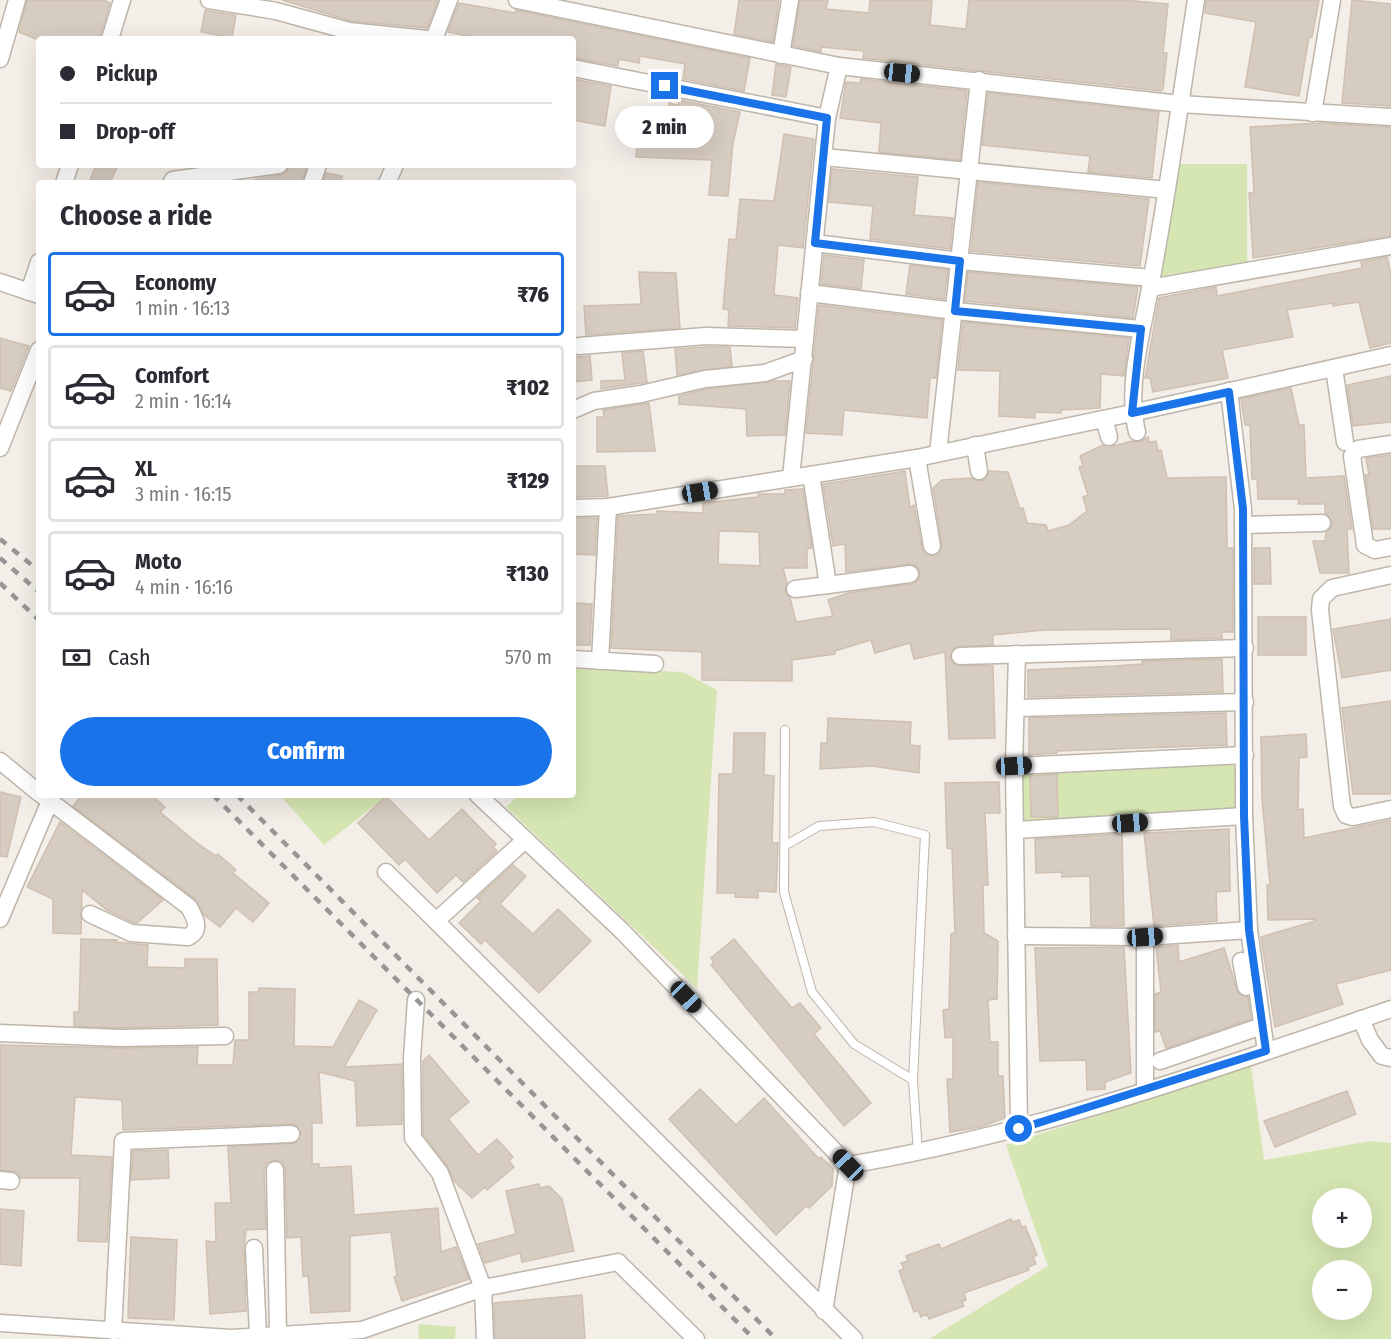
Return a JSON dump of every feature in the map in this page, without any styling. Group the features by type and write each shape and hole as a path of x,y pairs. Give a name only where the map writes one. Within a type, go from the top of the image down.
{"street":[{"path":"0,59 17,0"},
{"path":"111,36 123,0"},
{"path":"210,0 276,11 349,31 398,36"},
{"path":"435,36 449,0"},
{"path":"517,0 839,66 1180,104 1391,117"},
{"path":"781,55 790,0"},
{"path":"1137,432 1132,413 1141,329 1167,190 1196,0"},
{"path":"1313,113 1332,0"},
{"path":"791,478 827,118 839,66"},
{"path":"576,69 827,118"},
{"path":"939,453 979,80"},
{"path":"824,157 1167,190"},
{"path":"202,180 233,177 268,168"},
{"path":"815,243 1151,283 1391,246"},
{"path":"0,282 34,293"},
{"path":"809,293 955,311 1141,329"},
{"path":"579,346 706,336 805,339"},
{"path":"576,508 608,507 917,458 1391,355"},
{"path":"0,448 36,358"},
{"path":"576,409 594,401 705,380 765,373 804,358"},
{"path":"1334,369 1345,442"},
{"path":"1229,392 1243,525 1244,816 1249,930 1258,1027"},
{"path":"1104,419 1109,437"},
{"path":"1391,444 1358,449 1352,456 1365,545 1375,550 1391,547"},
{"path":"975,445 979,471"},
{"path":"917,458 932,546"},
{"path":"811,475 828,585"},
{"path":"600,661 608,507"},
{"path":"1243,525 1322,523"},
{"path":"795,590 910,574"},
{"path":"1391,575 1332,588 1321,599 1320,610 1342,806 1346,814 1353,817 1391,809"},
{"path":"960,656 1245,648"},
{"path":"1017,654 1014,766 1019,1129"},
{"path":"576,659 655,664"},
{"path":"1016,708 1245,702"},
{"path":"1014,766 1245,756"},
{"path":"0,760 36,790"},
{"path":"0,919 42,798"},
{"path":"46,798 189,908 196,921 196,927 188,937 138,934 124,931 90,914"},
{"path":"481,798 621,930 848,1165"},
{"path":"1015,830 1244,816"},
{"path":"436,921 525,840"},
{"path":"387,872 854,1339"},
{"path":"1016,936 1145,937 1249,930"},
{"path":"1145,937 1145,1091"},
{"path":"1241,961 1266,1051"},
{"path":"416,1000 412,1058 412,1138 440,1173 483,1288 485,1339"},
{"path":"848,1165 918,1154 1019,1129 1145,1091 1391,1009"},
{"path":"1361,1019 1370,1040 1382,1056 1391,1058"},
{"path":"1160,1061 1258,1027"},
{"path":"0,1033 120,1038 225,1036"},
{"path":"113,1331 123,1141 291,1134"},
{"path":"824,1311 848,1165"},
{"path":"275,1170 278,1335"},
{"path":"254,1248 258,1336"},
{"path":"0,1323 92,1334 113,1331 192,1338 362,1335 483,1288 618,1262 696,1339"}],"lane":[{"path":"785,730 784,892 812,992 854,1044 913,1080"},
{"path":"786,845 819,826 841,824 874,822 925,836 913,1080 918,1154"}],"green space":[{"path":"1171,164 1247,164 1247,267 1150,288"},
{"path":"576,668 683,672 717,690 697,988 506,807 516,798 576,798"},
{"path":"1245,755 1244,816 1015,830 1014,766"},
{"path":"283,798 384,798 324,845"},
{"path":"1251,1066 1264,1160 1370,1141 1391,1143 1391,1339 929,1339 1048,1266 1006,1145"},
{"path":"419,1324 456,1327 455,1339 418,1339"}],"building":[{"path":"27,0 104,0 110,3 100,36 36,36 36,39 19,32"},
{"path":"282,0 438,0 427,28 351,21"},
{"path":"739,0 779,0 773,42 734,34"},
{"path":"800,0 828,0 826,9 869,13 870,0 932,0 930,25 966,29 969,0 1123,0 1168,4 1163,53 1167,53 1163,89 1161,91 863,58 864,51 821,47 821,52 793,46"},
{"path":"1206,0 1319,0 1312,37 1309,37 1299,96 1245,87 1256,22 1205,13"},
{"path":"1352,0 1391,4 1391,106 1342,103"},
{"path":"459,3 515,13 516,10 750,58 744,91 683,79 685,64 640,56 639,63 619,59 618,66 576,59 576,36 466,36 448,32"},
{"path":"205,10 236,15 232,36 201,32"},
{"path":"776,64 791,67 786,97 772,95"},
{"path":"861,79 967,91 960,160 879,152 881,123 840,118 846,82 860,83"},
{"path":"576,80 611,86 605,126 576,121"},
{"path":"988,93 1159,112 1152,178 1088,172 1090,156 982,145"},
{"path":"679,100 740,112 733,143 728,196 709,195 712,160 636,157 638,133 663,135 669,103 678,105"},
{"path":"1320,123 1391,127 1391,236 1253,258 1249,193 1254,193 1250,127"},
{"path":"784,134 814,139 803,248 778,245 774,293 798,298 795,328 728,326 729,310 723,309 729,239 736,240 740,199 774,201"},
{"path":"95,168 117,168 111,180 90,180"},
{"path":"288,168 306,168 303,180 254,180 281,175 286,173"},
{"path":"832,169 918,177 914,215 953,218 950,249 870,239 873,206 829,202"},
{"path":"326,173 342,176 341,180 324,180"},
{"path":"978,182 1149,199 1140,266 971,251"},
{"path":"824,255 864,260 861,289 821,284"},
{"path":"1387,257 1391,274 1391,343 1370,348 1359,302 1333,306 1333,303 1287,310 1293,337 1222,350 1228,378 1153,392 1150,378 1145,378 1159,298 1216,287 1217,296 1362,268 1361,262"},
{"path":"910,265 948,270 944,299 906,294"},
{"path":"639,272 676,273 680,328 586,335 584,306 641,304"},
{"path":"968,272 1138,287 1133,318 965,301"},
{"path":"819,305 942,320 936,378 930,378 927,418 844,410 842,435 806,433"},
{"path":"963,322 1129,338 1124,376 1101,374 1100,408 1061,410 1061,413 1035,412 1035,418 999,416 1000,371 958,370"},
{"path":"0,338 29,346 11,391 0,388"},
{"path":"730,347 732,366 677,375 675,349"},
{"path":"643,351 647,382 601,389 601,381 625,380 622,353"},
{"path":"590,356 592,380 576,382 576,357"},
{"path":"1391,376 1391,422 1353,426 1347,385"},
{"path":"790,381 785,435 747,436 746,409 679,404 679,396 707,389"},
{"path":"1291,388 1299,425 1304,425 1306,478 1344,476 1352,529 1347,529 1349,573 1320,573 1313,541 1325,541 1326,533 1331,527 1332,522 1325,513 1325,504 1298,504 1299,499 1258,499 1257,479 1252,479 1250,425 1245,425 1241,399"},
{"path":"649,403 655,451 597,452 597,417 604,417 603,410"},
{"path":"1148,437 1149,442 1156,441 1158,451 1161,450 1167,478 1226,477 1227,548 1233,548 1233,632 1222,632 1222,638 1171,640 1171,629 1045,630 993,635 993,645 955,647 950,657 956,665 993,666 995,738 949,739 945,652 914,659 910,643 875,653 871,640 835,651 835,654 792,660 792,681 702,680 702,652 611,648 618,516 657,514 657,511 703,513 703,503 758,497 758,494 785,494 785,490 803,489 812,548 807,549 807,568 783,568 787,583 785,591 790,598 796,622 833,616 828,600 848,593 912,584 919,579 918,567 909,564 846,572 845,544 833,546 823,484 905,471 910,508 914,505 922,548 924,553 933,556 939,554 942,545 933,488 942,480 971,478 980,481 986,479 989,471 1008,472 1027,523 1046,525 1048,531 1069,525 1087,511 1083,497 1088,495 1079,467 1083,466 1080,456 1103,445 1107,448 1132,441 1139,442","holes":["719,531 759,532 760,566 718,564"]},
{"path":"1391,455 1391,529 1373,529 1365,475 1369,475 1366,458"},
{"path":"576,466 605,466 608,496 576,497"},
{"path":"576,518 597,518 595,555 576,554"},
{"path":"1254,548 1270,548 1271,584 1254,584"},
{"path":"576,603 592,604 590,645 576,645"},
{"path":"1258,617 1306,617 1306,655 1258,655"},
{"path":"1391,619 1391,670 1342,678 1333,629"},
{"path":"1222,659 1223,692 1028,697 1028,670 1142,664 1142,661"},
{"path":"1391,701 1391,794 1353,794 1342,708"},
{"path":"1226,713 1227,745 1057,751 1057,753 1029,755 1029,718"},
{"path":"828,718 911,722 910,745 920,746 919,773 872,766 820,769 821,743 827,743"},
{"path":"734,733 765,733 764,775 774,776 772,843 778,843 776,892 758,891 758,898 735,897 735,893 717,893 719,774 733,774"},
{"path":"1306,734 1307,757 1299,758 1298,810 1303,809 1304,838 1391,820 1391,970 1336,984 1343,1004 1275,1027 1261,937 1315,921 1315,919 1268,920 1267,885 1270,885 1262,799 1261,737"},
{"path":"1057,774 1058,817 1031,817 1030,776"},
{"path":"999,782 1000,813 985,813 988,885 983,885 984,933 998,941 997,999 988,1000 990,1042 998,1042 998,1076 1003,1076 1005,1118 980,1127 950,1132 947,1079 953,1079 953,1037 945,1038 943,1010 949,1009 951,934 955,933 952,849 947,848 945,783"},
{"path":"0,792 21,797 7,857 0,856"},
{"path":"80,798 154,798 165,807 160,812 197,843 216,856 218,854 236,870 233,873 269,903 253,922 236,908 220,927 204,915 195,899 73,806"},
{"path":"384,798 388,798 429,840 462,809 496,844 493,847 497,851 463,882 456,875 437,893 405,859 399,865 358,823"},
{"path":"60,822 163,900 137,923 134,923 107,910 82,890 81,934 53,933 53,899 27,887"},
{"path":"1229,829 1230,891 1216,892 1217,921 1154,926 1144,833"},
{"path":"1122,834 1124,926 1091,926 1090,876 1062,877 1062,872 1036,873 1035,839"},
{"path":"513,865 526,876 500,904 533,934 558,909 591,941 539,993 485,940 481,944 459,923 481,901 477,898"},
{"path":"81,939 117,940 115,942 148,945 147,967 185,968 185,959 217,959 218,1025 120,1028 74,1026 74,1012 79,1012"},
{"path":"734,939 792,1008 800,1003 821,1028 814,1034 871,1103 844,1126 711,965 714,963 711,958"},
{"path":"1178,945 1179,962 1224,948 1238,993 1248,997 1251,1019 1166,1048 1160,1031 1155,1032 1155,994 1161,992 1156,947"},
{"path":"1124,947 1131,1073 1105,1082 1105,1089 1087,1090 1086,1060 1040,1061 1035,948"},
{"path":"259,988 295,989 294,1046 333,1047 359,1000 377,1010 344,1067 402,1064 402,1124 357,1126 355,1081 319,1072 322,1123 312,1123 312,1164 319,1164 319,1168 351,1166 354,1215 438,1208 441,1252 456,1247 469,1279 402,1301 394,1277 397,1276 391,1232 350,1236 350,1311 311,1313 308,1276 303,1276 301,1237 287,1238 285,1169 281,1161 274,1160 266,1164 264,1170 266,1229 246,1230 244,1248 246,1311 210,1314 206,1241 216,1242 215,1203 231,1203 228,1147 296,1143 301,1133 295,1124 123,1130 122,1100 75,1097 71,1155 112,1157 107,1242 78,1241 80,1178 21,1178 17,1172 0,1170 0,1045 198,1047 197,1065 233,1065 235,1040 249,1040 249,992 259,992"},
{"path":"429,1055 469,1102 448,1119 478,1155 497,1139 513,1157 509,1161 514,1167 487,1190 485,1187 472,1198 454,1181 448,1167 423,1134 423,1061"},
{"path":"700,1089 736,1125 764,1098 819,1159 821,1157 833,1169 832,1186 809,1208 806,1206 776,1235 669,1119"},
{"path":"1347,1091 1356,1114 1275,1147 1264,1121"},
{"path":"168,1150 169,1178 131,1180 133,1151"},
{"path":"539,1184 540,1188 549,1186 562,1199 574,1251 522,1262 520,1253 485,1263 478,1244 516,1234 506,1191"},
{"path":"0,1209 24,1211 21,1266 0,1264"},
{"path":"1011,1219 1013,1222 1019,1220 1022,1228 1025,1226 1037,1255 1033,1257 1036,1264 1028,1267 1029,1270 964,1293 966,1300 962,1301 964,1306 929,1319 927,1314 921,1317 918,1310 914,1312 899,1271 904,1269 901,1263 908,1261 906,1256 939,1244 941,1249"},
{"path":"131,1237 177,1240 174,1320 128,1318"},
{"path":"582,1295 585,1339 495,1339 494,1303"}],"railway":[{"path":"0,539 36,569"},
{"path":"0,558 36,589"},
{"path":"0,583 36,617"},
{"path":"216,798 754,1339"},
{"path":"240,798 776,1339"}],"route":[{"path":"665,86 827,118 815,243 960,261 955,311 1141,329 1132,413 1229,392 1243,509 1244,816 1249,930 1266,1051 1019,1129"}]}
